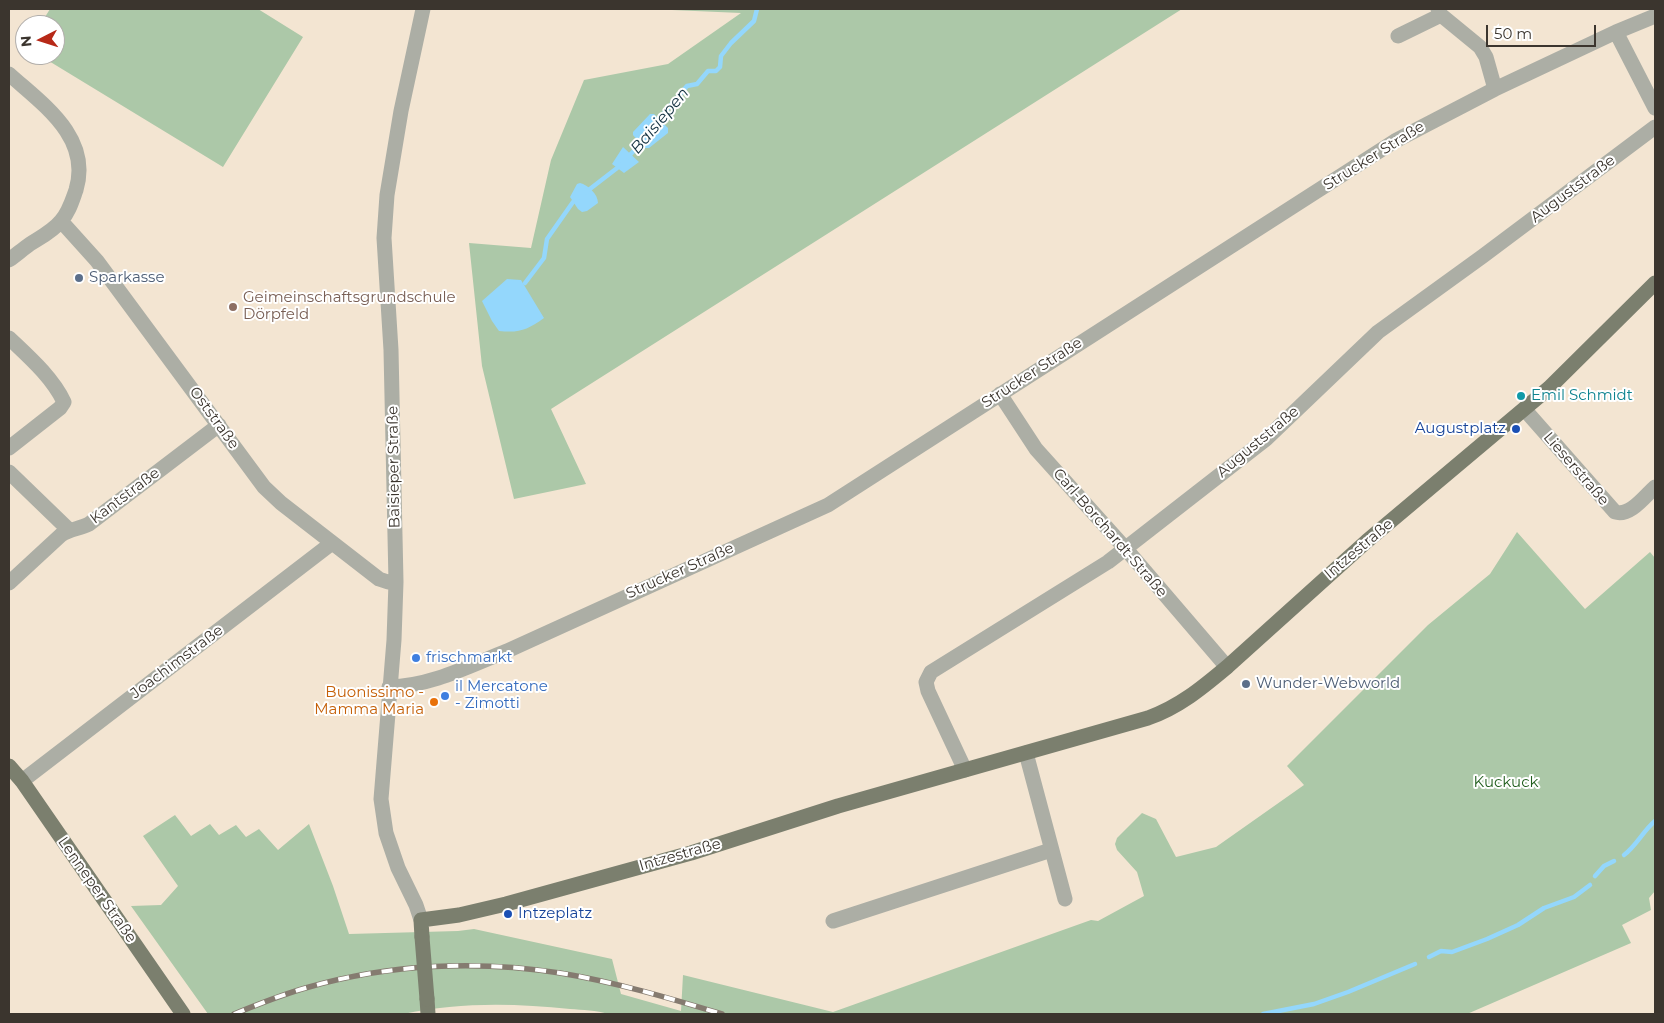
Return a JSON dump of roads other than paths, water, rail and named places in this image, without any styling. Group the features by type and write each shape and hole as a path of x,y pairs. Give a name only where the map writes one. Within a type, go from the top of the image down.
{"main road":[{"name":"Intzestraße","path":"421,920 468,913 552,891 691,852 838,806 1164,713 1182,703 1227,667 1367,541 1524,410 1582,357 1655,283"},
{"name":"Lenneper Straße","path":"9,766 22,781 183,1014"},
{"path":"421,920 428,1014"}],"street":[{"name":"Baisieper Straße","path":"421,920 391,848 383,822 382,785 394,640 396,582 391,350 384,238 388,195 401,111 423,9"},
{"path":"1398,36 1439,12 1480,47 1486,57 1495,89"},
{"name":"Strucker Straße","path":"390,687 422,683 507,651 801,519 828,505 1147,298 1330,184 1374,153 1495,89 1616,32 1655,16"},
{"path":"1616,32 1653,100"},
{"path":"9,74 58,119 68,132 75,148 78,168 77,186 68,211 61,221 9,260"},
{"name":"Auguststraße","path":"965,770 926,685 929,675 934,670 1108,562 1266,439 1378,332 1655,127"},
{"name":"Oststraße","path":"61,221 97,261 272,496 379,579 396,582"},
{"path":"9,338 33,361 64,402 60,408 9,448"},
{"name":"Carl-Borchardt-Straße","path":"1000,394 1036,449 1125,548 1227,667"},
{"name":"Lieserstraße","path":"1524,410 1615,512 1619,513 1630,510 1655,486"},
{"name":"Kantstraße","path":"9,584 69,530 82,528 89,524 219,425"},
{"path":"9,472 69,530"},
{"name":"Joachimstraße","path":"22,781 332,542"},
{"path":"1026,753 1064,900"},
{"path":"833,921 1051,850"}],"water":[{"path":"650,114 654,114 668,128 668,133 649,148 644,148 633,135 633,132"},
{"path":"623,147 639,162 624,173 612,164"},
{"path":"580,183 592,190 598,200 598,203 587,211 582,212 570,197 577,184"},
{"path":"507,279 521,280 544,318 523,330 512,332 499,331 482,301"}],"waterway":[{"name":"Baisiepen","path":"659,125 662,122 664,113 687,86 697,84 708,71 716,71 720,67 721,56 731,43 754,21 757,9"},
{"name":"Baisiepen","path":"628,157 643,141"},
{"name":"Baisiepen","path":"586,192 621,165"},
{"name":"Baisiepen","path":"525,283 544,258 547,239 573,202 578,198"},
{"path":"1624,855 1655,821"},
{"path":"1595,876 1604,866 1614,861"},
{"path":"1429,957 1441,951 1452,952 1487,939 1518,925 1544,908 1574,897 1590,885"},
{"path":"1263,1014 1314,1004 1415,964"}],"railway":[{"path":"234,1014 271,999 340,979 371,973 434,966 497,966 560,973 642,991 722,1014"}],"place":[{"name":"Sparkasse","path":"79,278"},
{"name":"Geimeinschaftsgrundschule Dörpfeld","path":"233,307"},
{"name":"Emil Schmidt","path":"1521,396"},
{"name":"Augustplatz","path":"1516,429"},
{"name":"frischmarkt","path":"416,658"},
{"name":"Wunder-Webworld","path":"1246,684"},
{"name":"il Mercatone - Zimotti","path":"445,696"},
{"name":"Buonissimo - Mamma Maria","path":"434,702"},
{"name":"Intzeplatz","path":"508,914"}],"park label":[{"name":"Kuckuck","path":"1506,783"}]}
